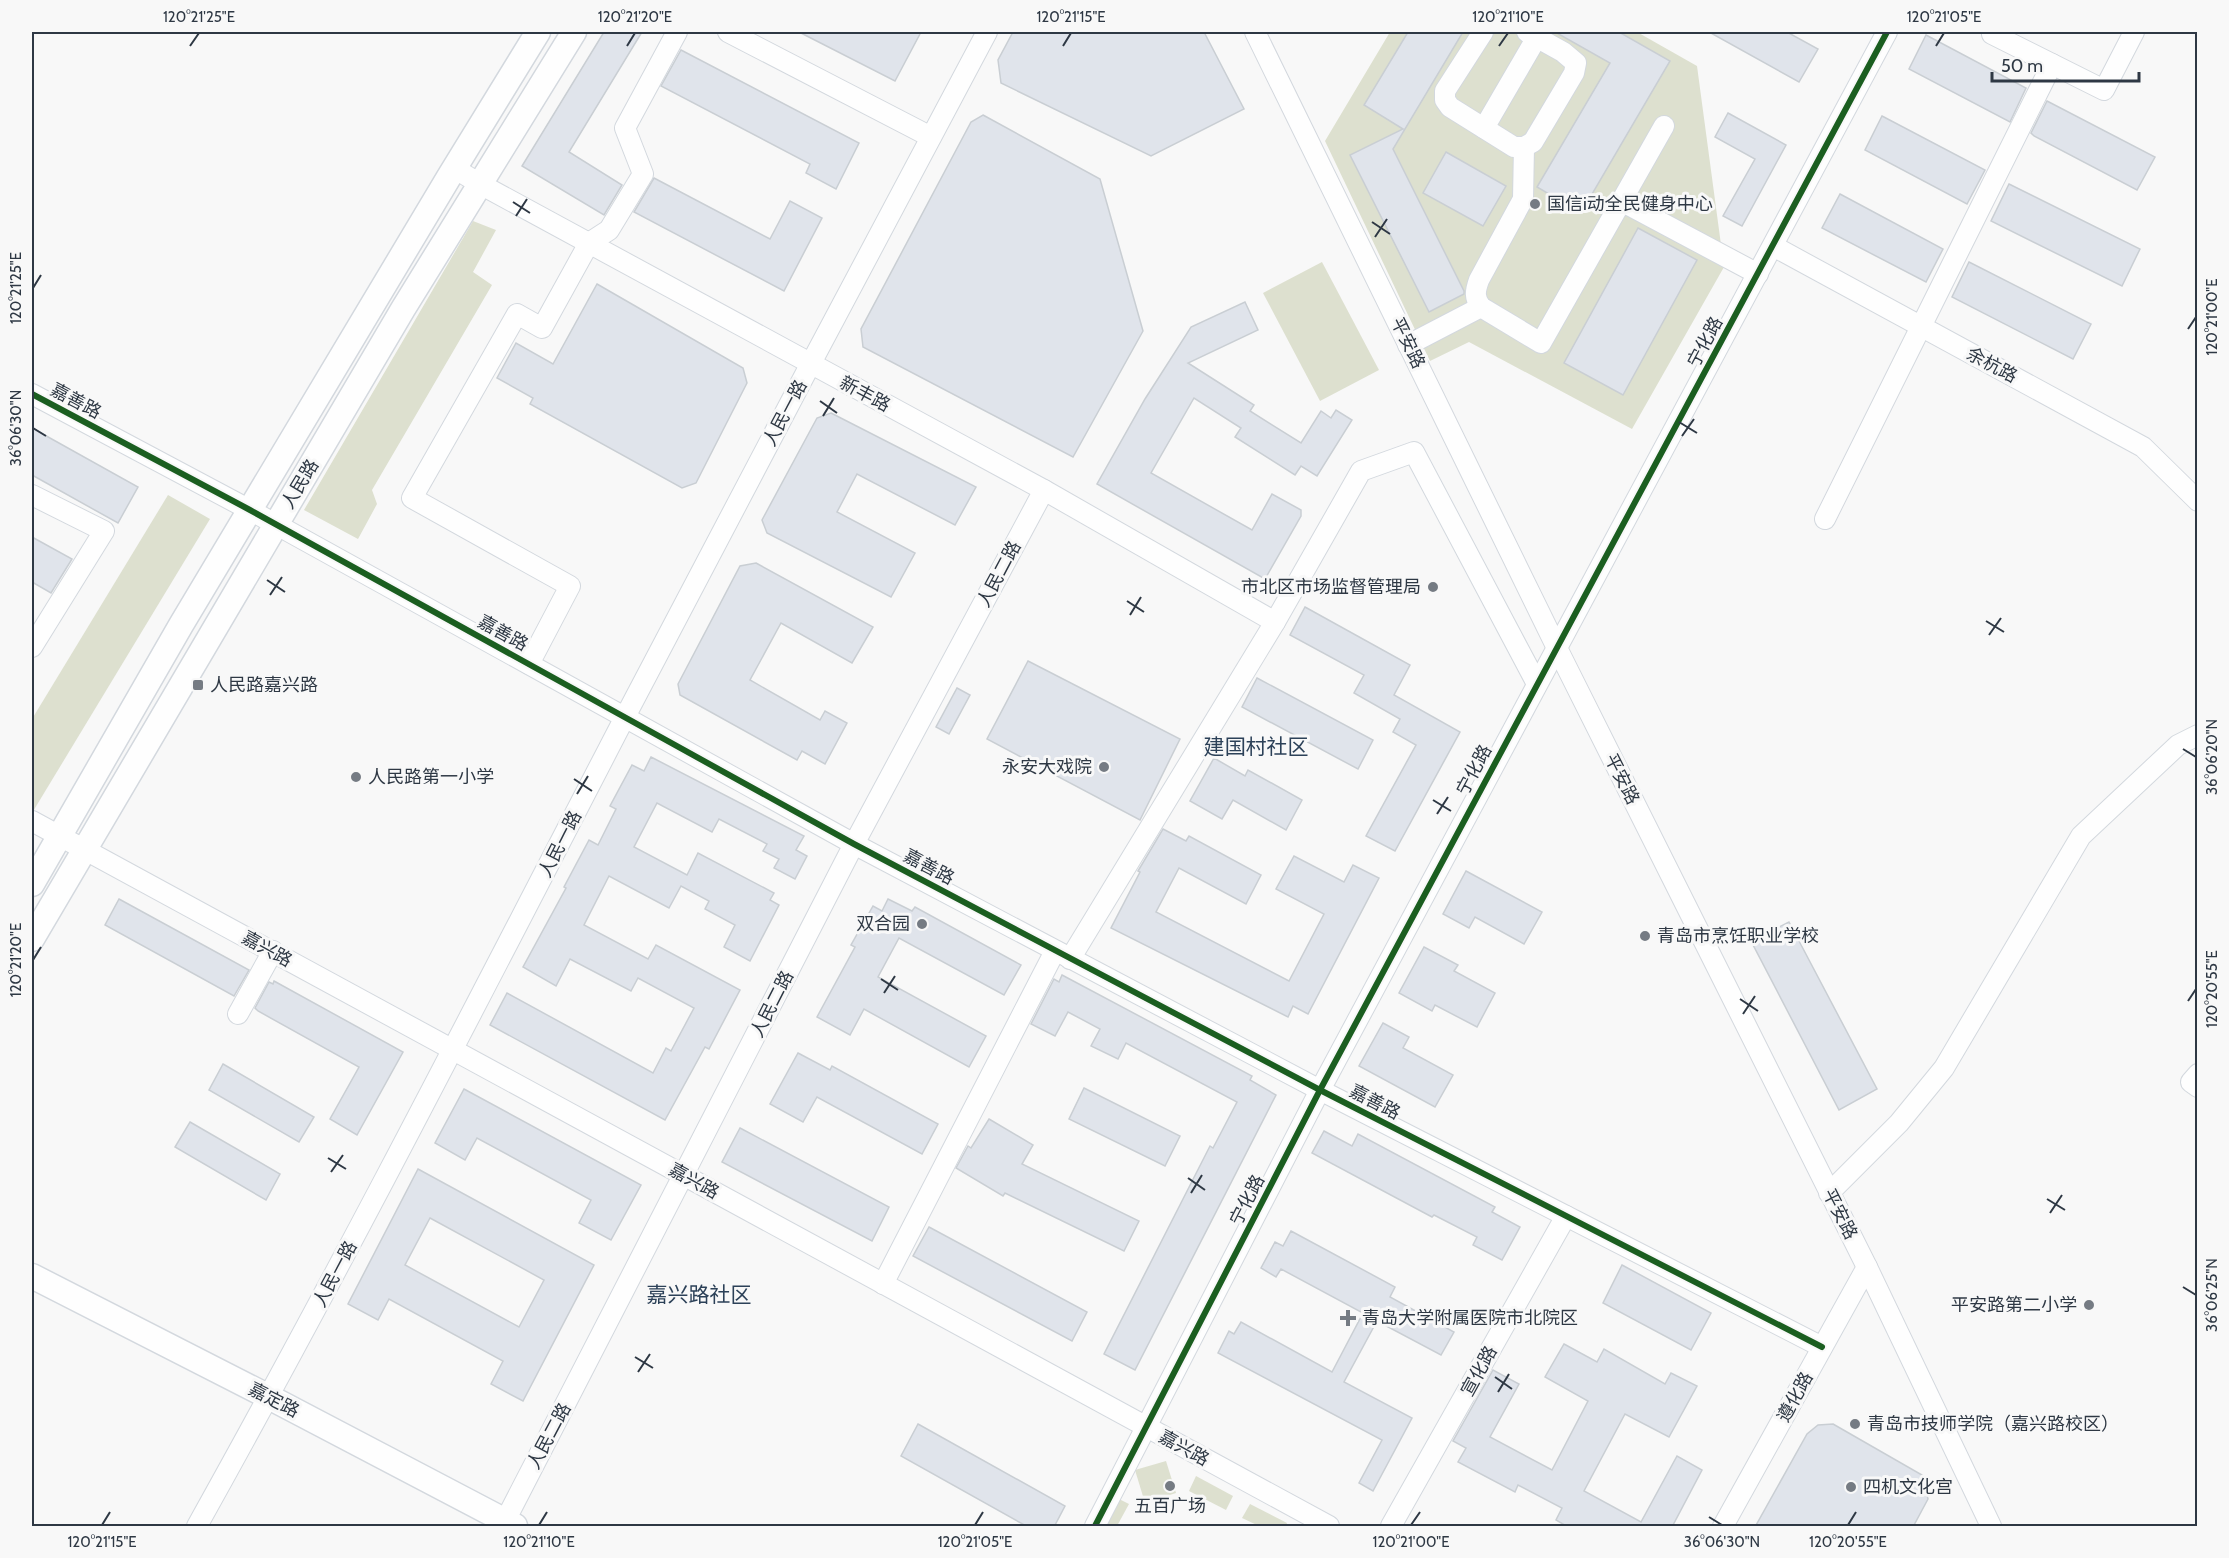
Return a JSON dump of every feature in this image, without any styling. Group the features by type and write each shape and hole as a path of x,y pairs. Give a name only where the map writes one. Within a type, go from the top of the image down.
{"main road":[{"name":"人民路","path":"32,884 250,510 538,32"},
{"name":"人民路","path":"32,939 276,525 480,184 574,32"},
{"name":"嘉定路","path":"32,1276 510,1524"}],"street":[{"path":"529,664 570,586 412,498 517,315 542,328 589,243 609,230 643,174 625,128 676,32"},
{"path":"728,32 931,137"},
{"name":"人民一路","path":"197,1527 454,1050 626,716 987,32"},
{"name":"平安路","path":"1255,32 1557,648 1867,1267 1991,1527"},
{"path":"1483,32 1445,91 1445,100 1450,107 1514,147 1524,147 1533,142 1574,74 1576,63 1563,52 1532,34 1484,128"},
{"name":"宁化路","path":"1095,1527 1148,1428 1320,1090 1887,32"},
{"path":"1992,34 2104,90 2134,32"},
{"path":"1825,519 2052,64"},
{"path":"1524,147 1523,199 1479,280 1476,300 1481,307 1540,343 1664,126"},
{"name":"新丰路","path":"454,168 810,365 1044,490 1275,622"},
{"path":"1621,201 1758,274"},
{"name":"余杭路","path":"1773,246 2143,447 2198,501"},
{"path":"1408,345 1481,307"},
{"name":"嘉善路","path":"32,394 250,510 854,844 1320,1090 1822,1347"},
{"path":"884,1284 1063,955 1275,622 1361,471 1414,452 1537,684"},
{"name":"人民二路","path":"510,1524 684,1176 854,844 1044,490"},
{"path":"32,495 104,531 34,636"},
{"path":"1830,1193 1899,1123 1944,1068 2081,836 2178,745 2198,735"},
{"name":"嘉兴路","path":"32,820 1329,1527"},
{"path":"238,1014 273,951"},
{"path":"2198,1074 2191,1082 2198,1087"},
{"name":"宣化路","path":"1392,1527 1566,1216"},
{"name":"遵化路","path":"1723,1527 1867,1267"}],"green space":[{"name":"国信i动全民健身中心","path":"1390,32 1637,32 1697,66 1724,267 1632,429 1469,342 1430,361 1325,141"},
{"path":"473,221 496,230 473,272 492,285 372,490 377,504 358,539 304,510"},
{"path":"1322,262 1379,370 1320,401 1263,293"},
{"path":"168,495 210,519 32,813 32,719"},
{"path":"1166,1461 1176,1493 1145,1503 1135,1470"},
{"path":"1196,1476 1233,1496 1226,1510 1189,1491"},
{"path":"1119,1499 1129,1504 1117,1526 1105,1526"},
{"path":"1250,1504 1287,1523 1286,1526 1259,1526 1242,1518"}],"building":[{"path":"604,32 642,32 569,152 622,185 604,215 522,166"},
{"path":"799,32 921,32 895,81"},
{"path":"1013,32 1204,32 1244,109 1151,156 1001,83 998,60"},
{"path":"1408,32 1463,32 1393,149 1464,291 1464,294 1429,312 1350,155 1403,129 1364,105"},
{"path":"1555,32 1619,32 1670,61 1581,213 1537,187 1610,63"},
{"path":"1709,32 1787,32 1818,49 1799,82"},
{"path":"1926,35 2026,88 2010,122 1909,69"},
{"path":"681,50 859,143 836,189 806,173 810,164 661,86"},
{"path":"2047,101 2155,157 2137,190 2034,136 2031,133"},
{"path":"1728,113 1786,145 1742,226 1723,216 1755,159 1715,137"},
{"path":"983,115 1100,179 1143,331 1073,457 863,347 861,329 971,122"},
{"path":"1882,116 1985,170 1967,204 1865,150"},
{"path":"1446,152 1506,186 1483,226 1423,193"},
{"path":"654,178 770,239 790,201 822,218 784,291 634,212"},
{"path":"2009,184 2140,249 2122,286 1991,221"},
{"path":"1840,194 1943,249 1926,282 1822,228"},
{"path":"1638,228 1697,260 1623,395 1564,363"},
{"path":"1969,262 2091,324 2073,359 1952,297"},
{"path":"597,284 743,368 747,383 696,483 682,488 530,404 533,398 497,378 516,343 553,364"},
{"path":"1245,302 1258,330 1188,363 1254,405 1250,411 1301,443 1321,411 1331,418 1336,410 1352,420 1317,476 1301,466 1295,475 1235,437 1241,428 1194,398 1151,473 1252,530 1272,494 1301,510 1301,516 1265,579 1097,484 1145,399 1191,327"},
{"path":"831,413 976,487 955,525 857,474 837,512 915,553 891,597 767,533 762,520 817,418"},
{"path":"32,428 138,487 118,523 32,475"},
{"path":"32,537 72,559 51,593 32,582"},
{"path":"756,563 873,627 852,663 781,623 750,680 820,720 825,711 847,723 825,764 802,751 797,760 680,695 678,684 740,566"},
{"path":"1305,607 1410,665 1394,695 1460,732 1395,851 1366,836 1416,745 1393,732 1400,719 1354,693 1364,675 1290,635"},
{"name":"永安大戏院","path":"1028,661 1180,739 1140,820 987,739"},
{"path":"1257,678 1373,740 1358,769 1242,707"},
{"path":"957,688 970,695 949,734 936,727"},
{"path":"651,757 804,836 796,850 807,856 795,879 774,868 779,859 763,851 767,844 719,819 712,832 657,803 634,847 687,875 698,853 774,893 770,900 779,905 750,961 724,947 735,925 705,909 709,901 681,886 669,908 609,876 584,925 648,959 656,945 740,990 709,1049 705,1047 665,1120 490,1025 507,993 653,1073 666,1048 671,1051 694,1008 638,978 631,991 570,959 556,986 523,967 589,840 598,845 616,809 610,806 632,765 644,771"},
{"path":"1214,758 1245,776 1248,770 1302,800 1286,830 1233,800 1222,819 1190,801"},
{"path":"1163,829 1186,841 1189,836 1261,875 1246,904 1179,868 1156,912 1289,981 1324,914 1276,889 1294,856 1344,882 1353,865 1379,878 1308,1014 1293,1006 1288,1017 1111,928 1140,872 1138,871"},
{"path":"1466,871 1542,912 1524,944 1475,917 1469,928 1443,914"},
{"path":"119,899 249,970 234,996 105,925"},
{"path":"888,899 912,911 915,907 1021,965 1004,995 899,938 878,977 986,1036 969,1067 864,1009 850,1035 817,1017 855,947 851,945 873,906 882,911"},
{"path":"1789,922 1877,1089 1839,1110 1751,941"},
{"path":"1424,947 1458,965 1454,971 1495,993 1477,1027 1435,1005 1432,1011 1399,993"},
{"path":"1062,975 1252,1076 1250,1080 1276,1095 1135,1370 1104,1354 1210,1146 1213,1148 1237,1102 1126,1043 1118,1059 1091,1046 1100,1029 1068,1012 1055,1036 1031,1024 1054,979 1059,982"},
{"path":"274,981 403,1052 357,1135 330,1119 359,1067 255,1008 269,982 273,984"},
{"path":"1383,1023 1409,1037 1403,1048 1453,1075 1435,1107 1359,1066"},
{"path":"798,1053 830,1070 832,1066 938,1124 922,1154 817,1097 803,1122 770,1104"},
{"path":"223,1064 314,1117 299,1142 209,1090"},
{"path":"1084,1088 1180,1136 1165,1166 1069,1119"},
{"path":"464,1089 641,1185 611,1240 579,1223 591,1200 477,1138 465,1160 435,1143"},
{"path":"989,1119 1033,1145 1022,1164 1139,1221 1124,1251 1005,1193 1003,1196 956,1168 968,1146 971,1148"},
{"path":"190,1122 280,1174 266,1200 175,1147"},
{"path":"740,1128 889,1207 872,1241 722,1162"},
{"path":"1324,1131 1352,1146 1358,1134 1495,1207 1492,1212 1520,1227 1502,1260 1473,1245 1477,1237 1434,1215 1432,1217 1312,1153"},
{"path":"418,1169 594,1265 523,1401 491,1384 503,1361 389,1299 378,1320 348,1304","holes":["430,1218 544,1280 519,1327 405,1265"]},
{"path":"929,1227 1087,1312 1072,1341 913,1256"},
{"path":"1291,1231 1395,1287 1390,1297 1454,1332 1441,1355 1377,1321 1344,1382 1412,1418 1373,1491 1359,1483 1382,1440 1218,1353 1229,1331 1234,1334 1241,1322 1332,1372 1363,1313 1281,1269 1276,1277 1261,1268 1275,1242 1283,1246"},
{"path":"1622,1265 1711,1313 1691,1350 1603,1303"},
{"path":"1564,1344 1597,1362 1604,1349 1665,1384 1671,1373 1697,1386 1669,1437 1625,1414 1584,1491 1641,1522 1677,1456 1702,1470 1672,1527 1568,1527 1556,1520 1562,1508 1518,1485 1515,1492 1458,1462 1466,1448 1453,1441 1493,1370 1519,1384 1490,1437 1552,1470 1588,1401 1545,1377"},
{"path":"918,1424 1065,1506 1054,1527 1028,1527 901,1456"},
{"name":"四机文化宫","path":"1833,1424 1922,1475 1928,1499 1913,1527 1755,1527 1807,1434 1818,1425"}],"cycle path":[{"path":"1095,1526 1320,1090 1887,32"},
{"path":"32,394 250,510 854,844 1320,1090 1822,1347"}],"place":[{"name":"国信i动全民健身中心","path":"1535,204"},
{"name":"市北区市场监督管理局","path":"1433,587"},
{"name":"人民路嘉兴路","path":"198,685"},
{"name":"永安大戏院","path":"1104,767"},
{"name":"人民路第一小学","path":"356,777"},
{"name":"双合园","path":"922,924"},
{"name":"青岛市烹饪职业学校","path":"1645,936"},
{"name":"平安路第二小学","path":"2089,1305"},
{"name":"青岛大学附属医院市北院区","path":"1348,1318"},
{"name":"青岛市技师学院（嘉兴路校区）","path":"1855,1424"},
{"name":"五百广场","path":"1170,1486"},
{"name":"四机文化宫","path":"1851,1487"}],"district":[{"name":"建国村社区","path":"1256,746"},
{"name":"嘉兴路社区","path":"699,1294"}]}
